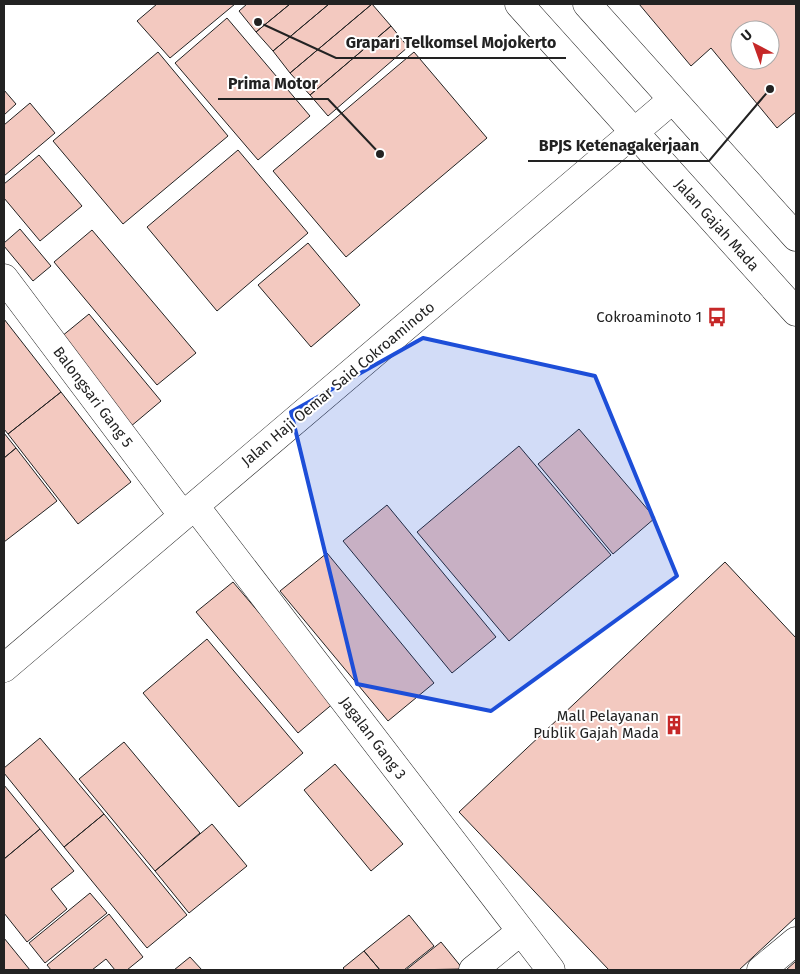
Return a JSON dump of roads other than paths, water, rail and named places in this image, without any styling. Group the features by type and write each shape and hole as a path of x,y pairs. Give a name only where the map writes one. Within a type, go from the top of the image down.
{"street":[{"name":"Jalan Gajah Mada","path":"519,4 796,312"},
{"path":"587,4 796,238"},
{"name":"Jalan Haji Oemar Said Cokroaminoto","path":"4,668 672,100"},
{"name":"Balongsari Gang 5","path":"4,278 189,511"},
{"name":"Jagalan Gang 3","path":"189,511 551,970"},
{"path":"473,970 521,931"},
{"path":"761,970 796,941"}],"place":[{"name":"Grapari Telkomsel Mojokerto","path":"258,22"},
{"name":"BPJS Ketenagakerjaan","path":"770,89"},
{"name":"Prima Motor","path":"380,154"},
{"name":"Cokroaminoto 1","path":"717,317"},
{"name":"Mall Pelayanan Publik Gajah Mada","path":"674,725"}]}
